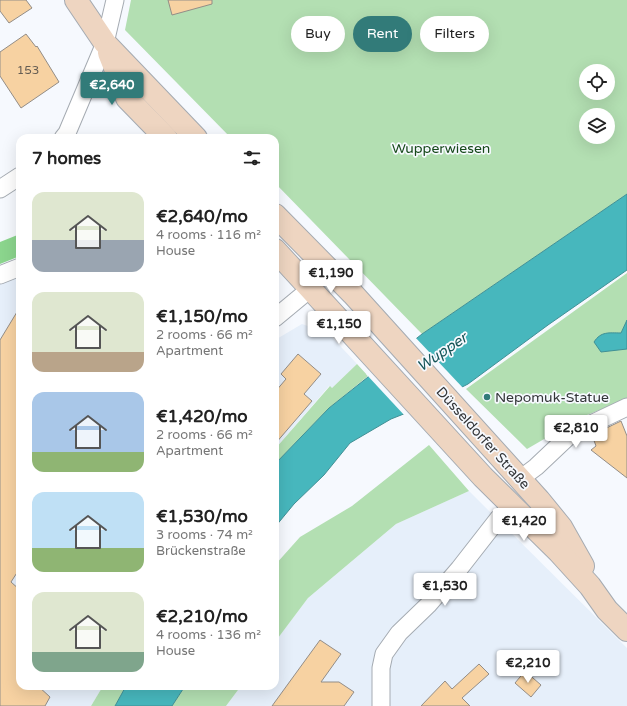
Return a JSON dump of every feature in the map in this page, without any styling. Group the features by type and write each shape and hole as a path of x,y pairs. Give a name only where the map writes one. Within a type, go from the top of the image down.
{"main road":[{"path":"76,0 105,43 192,134"},
{"path":"105,43 127,98 162,134"},
{"name":"Düsseldorfer Straße","path":"279,219 331,272 463,414 561,527 576,551 590,586"},
{"name":"Düsseldorfer Straße","path":"279,254 442,433 512,507 559,552 590,586 607,610 627,630"},
{"path":"310,289 331,272"}],"street":[{"path":"66,134 105,43 115,0"},
{"path":"0,189 16,179"},
{"path":"0,275 16,269"},
{"path":"279,315 310,289"},
{"path":"520,479 536,467 572,433 627,407"},
{"path":"381,706 381,668 384,654 399,634 428,605 459,569 498,519 512,507"}],"shaded area":[{"path":"16,276 16,690 101,690 91,706 0,706 0,282"},
{"path":"302,324 328,333 357,364 332,388 329,386 279,444 279,338"},
{"path":"469,491 627,648 627,706 226,706 238,690 279,690 279,637 308,598 396,524"}],"green space":[{"name":"Wupperwiesen","path":"131,0 627,0 627,194 422,334 279,187 279,134 227,134 125,30"},
{"path":"16,236 16,258 0,264 0,242"},
{"path":"627,273 627,399 582,417 527,449 466,389"},
{"path":"357,364 368,376 329,408 279,460 279,444 330,386 332,388"},
{"path":"429,445 469,491 396,524 308,598 279,637 279,561 300,537 352,506"},
{"path":"101,690 124,690 115,706 91,706"},
{"path":"182,690 238,690 226,706 172,706"}],"water":[{"name":"Wupper","path":"627,194 627,270 548,325 468,384 429,404 391,419 350,443 324,475 294,504 279,522 279,460 329,408 422,334"},
{"path":"627,320 627,349 601,352 594,342 597,338 606,333 621,333"},
{"path":"124,690 182,690 172,706 115,706"}],"pier":[{"path":"415,337 464,389 405,416 366,374"}],"building":[{"path":"0,0 26,0 32,8 9,23 0,11"},
{"path":"168,0 212,0 212,4 172,15"},
{"path":"26,34 36,47 37,46 59,82 21,108 0,76 0,52"},
{"path":"16,314 16,574 11,582 16,586 16,690 42,690 50,697 45,706 0,706 0,340"},
{"path":"298,354 321,374 304,394 312,401 279,439 279,387 286,379 281,374"},
{"path":"621,421 627,436 627,478 591,450 596,446 592,435"},
{"path":"320,640 341,654 321,682 339,682 354,692 344,706 272,706"},
{"path":"479,664 489,674 462,698 470,706 421,706 445,681 452,689"},
{"path":"525,671 541,685 531,697 515,683"}],"place":[{"name":"Nepomuk-Statue","path":"487,397"}]}
